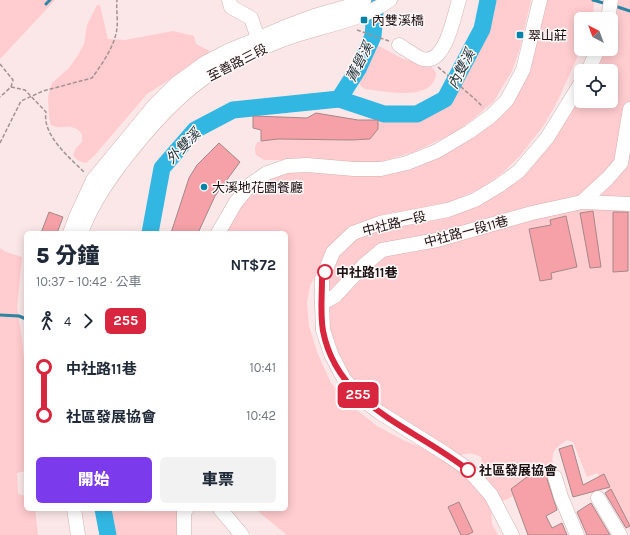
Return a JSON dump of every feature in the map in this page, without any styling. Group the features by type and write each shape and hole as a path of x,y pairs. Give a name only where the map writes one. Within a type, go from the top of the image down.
{"street":[{"path":"229,0 231,7 251,19 258,38"},
{"path":"399,45 422,59 429,59 440,52 445,45 459,0"},
{"path":"219,231 236,202 251,184 267,172 287,166 307,165 381,170 407,163 437,151 469,132 491,116 507,100 523,70 540,0"},
{"path":"609,12 611,0"},
{"name":"至善路三段","path":"71,231 93,180 154,106 176,84 205,63 228,51 314,16 356,5 388,1"},
{"name":"至善路三段","path":"82,231 85,220 102,190 136,144 172,104 197,83 215,70 260,49 313,29 356,5"},
{"name":"中社路一段","path":"512,535 491,495 468,470 446,454 379,412 363,400 344,379 331,354 323,330 322,279 333,252 353,233 380,223 448,210 474,200 500,185 519,171 547,138 574,94"},
{"path":"582,202 608,178 621,163 630,109"},
{"name":"中社路一段11巷","path":"322,303 335,296 364,265 382,250 437,240 532,213 582,202 630,204"},
{"path":"555,477 561,497 577,535"},
{"path":"598,498 620,535"},
{"path":"74,511 78,535"},
{"path":"184,511 184,535"},
{"path":"222,511 242,535"}],"path":[{"path":"0,143 21,101 43,91 92,78 115,39 117,29 118,0"},
{"path":"354,28 399,45"},
{"path":"0,64 13,80 11,87 0,97"},
{"path":"436,65 476,100"},
{"path":"11,87 25,90 46,112 45,120 49,132 66,155 93,180"}],"shaded area":[{"path":"0,0 55,0 0,59"},
{"path":"496,0 531,0 520,48 512,71 494,101 472,120 452,134 414,152 379,162 352,164 264,160 256,155 256,144 263,141 286,139 370,139 378,129 378,120 389,117 404,118 418,115 431,112 444,105 455,91 488,25"},
{"path":"544,0 594,0 593,12 574,12 574,56 578,56 558,100 544,125 520,156 500,175 479,189 455,200 428,209 375,221 323,261 310,286 307,302 309,326 317,352 331,383 353,407 377,426 405,441 429,450 460,469 491,506 492,524 498,535 287,535 257,511 288,511 288,231 226,231 241,205 254,187 268,177 290,169 380,173 500,114"},
{"path":"615,0 630,0 630,530 597,473 587,477 573,442 567,440 554,451 553,467 545,476 506,500 500,501 487,483 481,457 475,454 464,454 458,456 392,416 352,383 329,337 328,280 340,251 354,239 501,189 574,100 574,108 618,108 618,64 596,64 600,56 618,56 618,12 614,12"},
{"path":"97,5 100,5 108,39 125,40 173,31 194,36 196,44 210,51 205,57 147,94 94,156 86,163 78,160 73,155 76,148 82,142 82,134 74,128 55,127 51,125 48,97 52,83 69,68 84,44 87,25"},
{"path":"373,45 377,45 403,59 431,66 436,73 433,82 427,88 418,92 395,93 365,89 358,81 358,78"},
{"path":"0,248 6,252 22,257 17,307 24,360 24,471 17,473 18,494 24,496 24,511 35,511 38,535 0,535"},
{"path":"112,511 179,511 180,535 116,535"}],"building":[{"path":"316,113 358,120 378,120 378,129 370,139 278,139 261,141 261,130 253,128 253,116 307,118"},
{"name":"大溪地花園餐廳","path":"219,143 240,162 215,196 199,231 172,231 189,178 197,165"},
{"path":"593,211 601,267 590,268 580,213"},
{"path":"49,212 63,217 58,231 42,231"},
{"path":"613,212 628,212 628,271 613,272"},
{"path":"566,216 577,267 551,273 552,279 540,281 529,229 551,225 550,220"},
{"path":"572,445 583,485 604,474 610,487 573,497 559,449"},
{"path":"546,465 548,473 547,479 557,510 546,516 552,528 562,523 567,535 528,535 511,489"},
{"path":"611,489 630,526 626,528 605,493"},
{"path":"459,502 473,532 467,535 461,535 448,507"},
{"path":"591,503 610,535 587,535 577,512"}],"waterway":[{"path":"46,4 50,0"},
{"name":"菁礐溪","path":"339,99 358,69 373,36 376,0"},
{"name":"外雙溪","path":"150,231 162,168 195,130 233,110 339,99 384,114 417,114 445,99 482,29 488,0"},
{"path":"593,0 607,4"},
{"path":"615,6 630,11"},
{"path":"0,315 19,316 24,318"},
{"name":"外雙溪","path":"103,511 108,535"}],"bus line":[{"name":"255","path":"325,272 322,279 323,330 331,354 344,379 363,400 379,412 454,459 468,470"}],"place":[{"name":"內雙溪橋","path":"364,20"},
{"name":"翠山莊","path":"520,35"},
{"name":"大溪地花園餐廳","path":"204,187"},
{"name":"中社路11巷","path":"325,272"},
{"name":"社區發展協會","path":"468,470"}],"water label":[{"name":"內雙溪","path":"461,69"}]}
